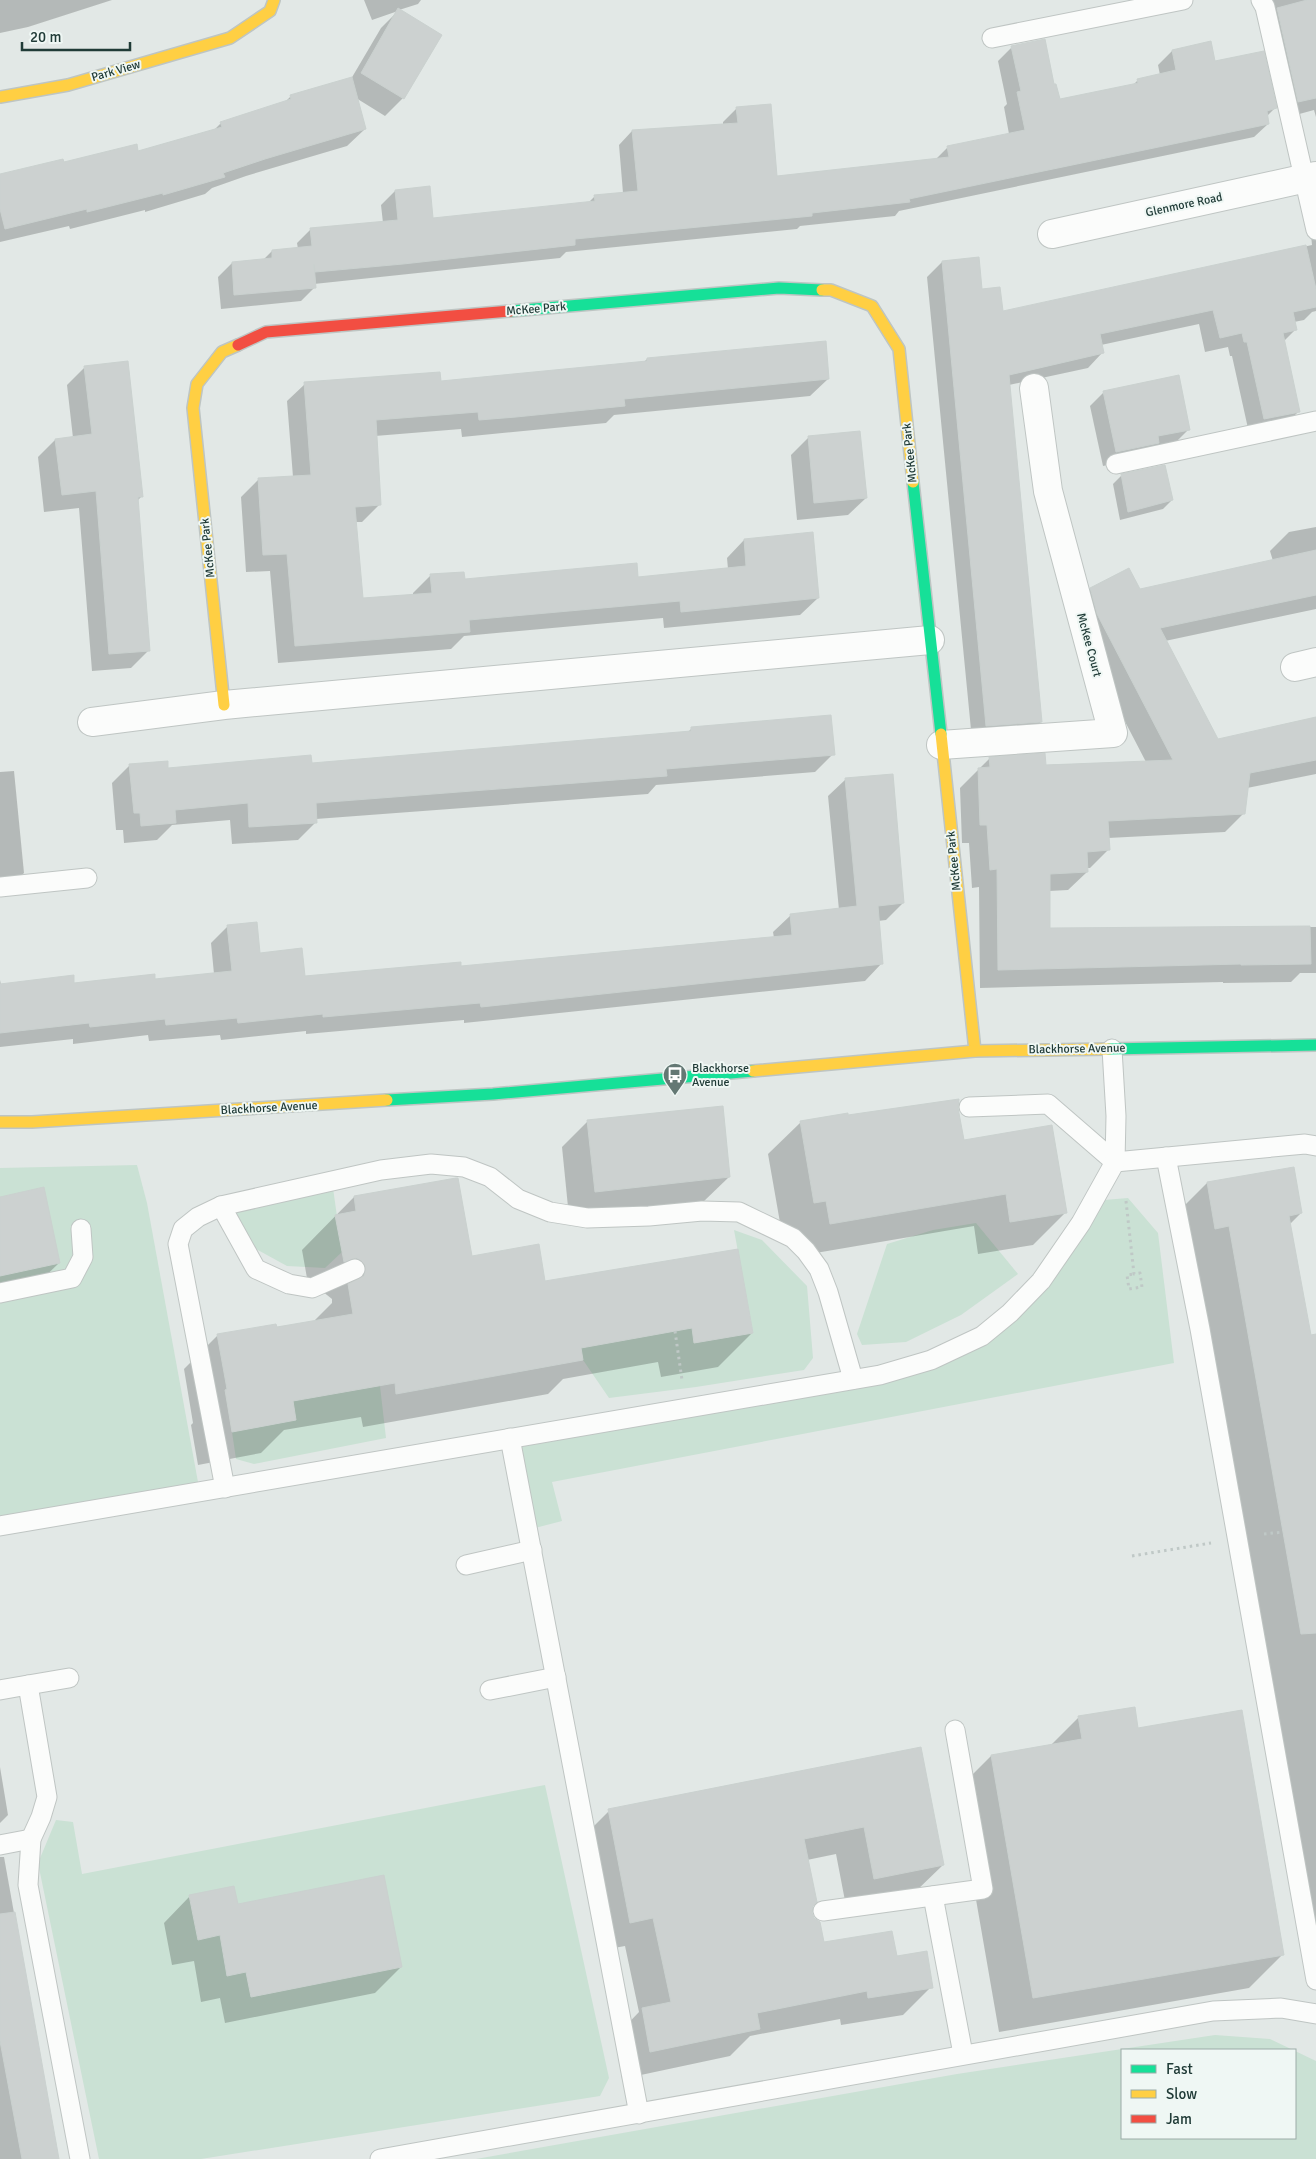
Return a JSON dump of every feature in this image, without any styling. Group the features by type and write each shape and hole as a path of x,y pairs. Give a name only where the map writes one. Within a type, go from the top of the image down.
{"street":[{"name":"Park View","path":"0,97 68,85 230,38 270,11 274,0"},
{"name":"Glenmore Road","path":"1052,234 1310,178"},
{"name":"McKee Park","path":"224,705 193,408 197,384 222,352 266,332 779,288 832,290 872,306 899,349 975,1051"},
{"name":"McKee Court","path":"941,744 1113,733 1048,491 1034,388"},
{"path":"92,722 224,705 930,640"},
{"name":"Blackhorse Avenue","path":"0,1122 32,1122 493,1094 975,1051 1316,1045"}],"lane":[{"path":"992,38 1183,0"},
{"path":"1261,0 1265,7 1310,178 1316,230"},
{"path":"1116,464 1316,421"},
{"path":"0,888 87,878"},
{"path":"0,1526 880,1375 931,1360 982,1336 1010,1313 1041,1281 1081,1223 1115,1162 1116,1116 1112,1049"},
{"path":"969,1107 1048,1104 1115,1162 1305,1144 1316,1146"},
{"path":"1166,1157 1200,1329 1316,1980"},
{"path":"224,1488 178,1244 183,1229 198,1217 221,1206 380,1170 431,1164 464,1167 490,1177 518,1199 550,1212 587,1218 649,1216 702,1211 739,1212 793,1238 806,1251 819,1269 828,1292 853,1379"},
{"path":"221,1206 256,1269 289,1284 312,1288 354,1269"},
{"path":"0,1293 72,1278 83,1257 80,1228"},
{"path":"510,1438 639,2114"},
{"path":"466,1566 532,1550"},
{"path":"490,1690 556,1677"},
{"path":"0,1690 69,1678"},
{"path":"28,1685 47,1797 42,1817 31,1840 28,1885 80,2159"},
{"path":"823,1911 983,1889 955,1730"},
{"path":"0,1845 31,1840"},
{"path":"934,1896 963,2054"},
{"path":"380,2159 1213,2011 1281,2008 1316,2014"}],"path":[{"path":"1115,1162 1125,1197 1134,1274"},
{"path":"1140,1273 1142,1287 1128,1289 1127,1275 1134,1274 1140,1273"},
{"path":"676,1331 686,1408"}],"green space":[{"path":"137,1165 147,1203 200,1493 0,1526 0,1168"},
{"path":"333,1188 342,1252 325,1268 287,1266 256,1249 234,1213"},
{"path":"1128,1198 1158,1233 1174,1363 552,1482 562,1521 535,1528 520,1447 877,1384 938,1366 1045,1289 1083,1238 1104,1200"},
{"path":"976,1223 1018,1274 961,1315 906,1342 862,1345 857,1334 887,1244 933,1230"},
{"path":"734,1230 762,1240 807,1286 813,1358 804,1370 609,1398 583,1360 581,1348 692,1328 695,1343 753,1333"},
{"path":"380,1386 386,1438 254,1464 236,1459 232,1432 296,1420 293,1401"},
{"path":"545,1785 609,2078 600,2096 201,2159 99,2159 38,1863 56,1820 73,1822 82,1874"},
{"path":"1215,2035 1270,2039 1291,2049 1122,2049"},
{"path":"1121,2049 1121,2139 1296,2139 1296,2051 1316,2061 1316,2159 476,2159 957,2074"}],"building":[{"path":"1307,0 1316,0 1316,98 1298,102 1277,8"},
{"path":"398,8 442,35 404,99 361,73"},
{"path":"1045,39 1054,84 1056,84 1060,99 1138,83 1137,79 1176,70 1172,50 1211,41 1215,61 1264,51 1277,108 1267,111 1269,124 909,199 910,202 812,213 812,216 575,239 575,245 403,264 315,272 314,264 316,288 234,295 232,262 272,258 272,250 312,246 310,228 398,220 395,190 430,186 433,218 595,201 594,195 638,191 632,130 738,123 736,107 771,104 777,176 949,157 947,146 1025,130 1017,92 1021,91 1011,46"},
{"path":"352,77 366,129 265,159 223,173 225,177 163,195 163,193 87,212 87,209 5,229 0,209 0,174 63,159 64,162 137,144 138,151 222,127 220,122 291,99 290,95"},
{"path":"1306,245 1316,289 1316,307 1293,312 1297,330 1283,333 1300,412 1264,419 1247,342 1244,342 1242,333 1220,338 1213,310 1100,334 1104,353 1009,375 1042,722 986,726 942,261 979,257 982,289 1000,287 1003,311"},
{"path":"826,341 829,379 624,399 625,406 516,417 479,420 478,412 376,420 381,505 355,507 363,598 432,593 430,574 464,572 465,579 637,563 638,577 746,566 744,539 813,532 819,598 681,612 680,601 469,620 470,632 295,646 287,554 263,555 258,478 311,475 304,382 440,372 441,381 647,361 647,358"},
{"path":"128,361 143,497 138,497 150,651 109,654 96,491 62,495 55,439 92,434 84,366"},
{"path":"1179,375 1190,430 1158,436 1159,443 1116,452 1103,391"},
{"path":"860,431 867,498 814,503 808,436"},
{"path":"1165,465 1173,500 1128,512 1121,474"},
{"path":"1316,550 1316,595 1160,628 1218,739 1316,717 1316,760 1250,773 1245,814 1108,821 1110,850 1087,852 1088,872 1050,874 1050,928 1310,926 1311,964 998,970 997,869 990,870 987,825 980,825 978,768 990,767 989,757 1045,753 1046,765 1173,760 1097,614 1090,588 1129,568 1140,589"},
{"path":"831,715 835,755 666,769 667,776 316,803 317,823 249,827 248,803 175,810 176,823 141,826 140,813 134,813 129,764 168,761 168,768 311,755 312,763 691,731 691,727"},
{"path":"893,774 904,903 878,906 883,964 481,1007 480,1003 323,1017 323,1014 238,1023 237,1018 166,1025 165,1019 90,1027 89,1023 0,1033 0,984 74,975 74,983 155,974 155,979 232,971 227,925 257,922 260,953 302,948 305,976 461,962 461,966 792,935 790,914 857,906 845,778"},
{"path":"959,1099 958,1108 964,1140 1052,1125 1067,1213 1010,1222 1006,1194 830,1224 826,1201 814,1203 800,1121"},
{"path":"723,1106 730,1177 595,1192 587,1120"},
{"path":"1294,1167 1302,1213 1289,1216 1311,1335 1316,1334 1316,1633 1301,1634 1229,1226 1215,1229 1207,1182"},
{"path":"458,1178 472,1256 539,1244 545,1281 738,1249 753,1333 694,1343 692,1328 581,1348 583,1360 396,1394 395,1383 293,1401 296,1420 232,1432 225,1390 227,1389 217,1334 276,1324 277,1327 353,1314 348,1284 364,1276 365,1265 357,1258 344,1262 335,1215 356,1211 354,1196"},
{"path":"44,1187 60,1263 0,1276 0,1197"},
{"path":"1135,1707 1138,1728 1242,1710 1284,1955 1033,1998 991,1755 1082,1739 1078,1716"},
{"path":"921,1747 944,1865 874,1879 864,1827 804,1839 817,1902 813,1906 812,1913 814,1918 820,1922 824,1942 892,1931 897,1956 927,1951 933,1988 868,1998 867,1991 757,2013 760,2029 650,2052 642,2008 671,2002 653,1918 630,1923 608,1809"},
{"path":"384,1875 402,1967 251,1997 246,1972 227,1976 220,1935 198,1940 189,1895 234,1886 238,1904"},
{"path":"15,1912 59,2159 22,2159 0,2041 0,1914"}],"traffic: fast":[{"path":"511,311 779,288 822,290"},
{"path":"913,482 941,734"},
{"path":"1109,1049 1316,1045"},
{"path":"387,1100 493,1094 753,1071"}],"traffic: slow":[{"path":"0,97 68,85 230,38 270,11 274,0"},
{"path":"822,290 831,290 872,306 899,349 913,482"},
{"path":"224,705 193,408 197,384 222,352 238,345"},
{"path":"941,734 975,1051"},
{"path":"753,1071 975,1051 1109,1049"},
{"path":"0,1122 32,1122 387,1100"}],"traffic: jam":[{"path":"238,345 266,332 511,311"}],"place":[{"name":"Blackhorse Avenue","path":"675,1096"}]}
